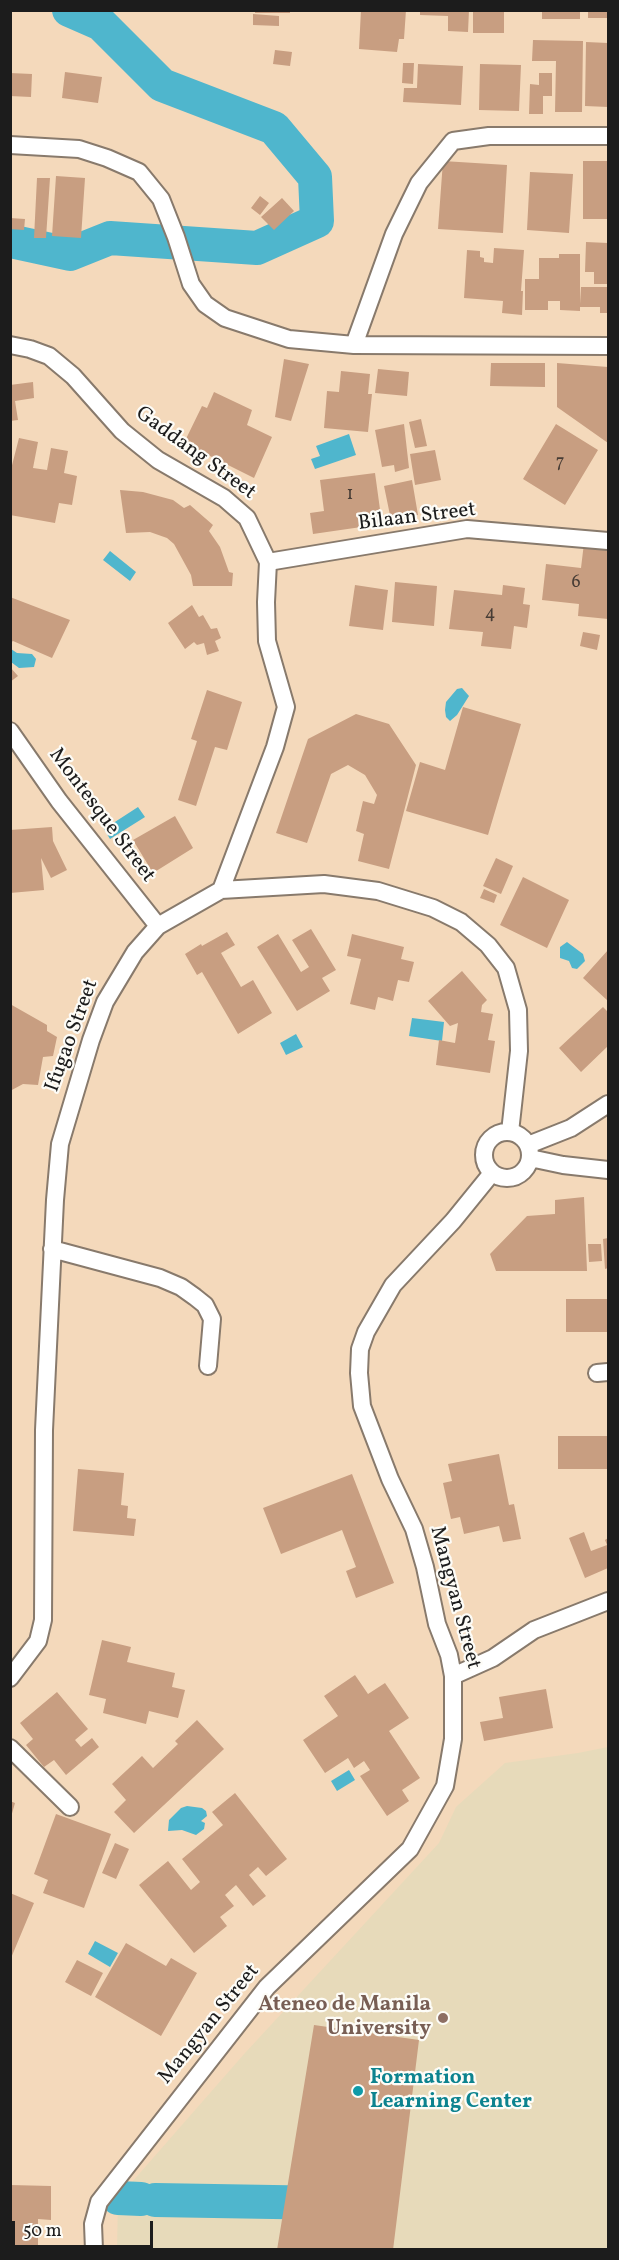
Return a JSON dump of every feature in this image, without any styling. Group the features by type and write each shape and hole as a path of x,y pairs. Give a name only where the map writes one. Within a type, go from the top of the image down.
{"street":[{"path":"354,345 394,234 419,183 453,141 489,136 609,136"},
{"path":"10,145 78,149 107,158 139,172 160,199 176,237 191,284 205,304 225,318 289,339 354,345 609,346"},
{"name":"Gaddang Street","path":"10,345 49,356 73,376 122,431 158,460 224,498 247,519 268,562 267,641 286,707 275,747 221,890"},
{"name":"Bilaan Street","path":"268,562 467,529 609,541"},
{"name":"Montesque Street","path":"10,731 58,801 158,927"},
{"name":"Ifugao Street","path":"10,1678 38,1641 43,1620 44,1430 52,1249 60,1144 88,1049 105,1002 135,952 158,927 221,890 324,884 378,891 433,908 460,922 488,945 506,968 518,1010 519,1051 510,1132"},
{"path":"529,1152 609,1104"},
{"path":"510,1132 524,1139 529,1152 524,1171 512,1178 498,1177 492,1173 484,1160 486,1146 496,1135 510,1132"},
{"path":"529,1152 563,1165 609,1170"},
{"name":"Mangyan Street","path":"94,2250 93,2224 99,2202 267,1987 410,1849 445,1786 453,1738 453,1676 449,1655 437,1624 414,1529 390,1479 362,1406 359,1373 360,1349 366,1332 393,1285 453,1221 492,1173"},
{"path":"52,1249 160,1278 181,1287 206,1305 212,1319 208,1366"},
{"path":"453,1676 493,1658 534,1630 609,1601"},
{"path":"10,1748 70,1807"}],"shaded area":[{"name":"Ateneo de Manila University","path":"608,1747 608,2249 117,2250 118,2198 245,2053 439,1843 456,1807 505,1763"}],"water":[{"path":"349,434 356,455 315,469 311,459 320,456 316,446"},
{"path":"110,551 136,572 130,581 103,560"},
{"path":"11,649 17,653 32,654 36,659 34,667 19,668 11,662"},
{"path":"462,688 469,696 457,715 450,721 446,717 446,702 457,689"},
{"path":"138,807 145,817 110,839 104,829"},
{"path":"567,942 583,954 585,961 577,969 572,968 569,961 560,958 560,947"},
{"path":"412,1018 444,1022 442,1041 409,1036"},
{"path":"296,1034 303,1047 286,1055 280,1043"},
{"path":"349,1770 355,1780 337,1791 331,1781"},
{"path":"187,1806 202,1808 206,1811 207,1816 201,1821 205,1823 204,1829 196,1835 182,1830 168,1831 169,1820 181,1808"},
{"path":"95,1941 118,1953 110,1967 88,1954"}],"building":[{"path":"255,10 290,10 290,13 255,13"},
{"path":"361,10 406,10 404,39 399,39 397,52 359,49"},
{"path":"420,10 469,10 468,32 448,31 448,16 420,15"},
{"path":"473,10 504,10 504,33 473,33"},
{"path":"542,10 580,10 580,19 542,19"},
{"path":"588,10 608,10 608,18 588,18"},
{"path":"253,14 279,16 279,26 253,25"},
{"path":"533,40 583,41 582,112 555,112 556,61 532,61"},
{"path":"586,42 608,43 608,107 585,106"},
{"path":"275,50 292,52 290,66 273,64"},
{"path":"403,63 414,63 413,84 402,83"},
{"path":"418,64 463,66 461,105 403,102 404,88 417,88"},
{"path":"480,64 521,65 519,111 479,110"},
{"path":"65,72 102,77 98,103 62,98"},
{"path":"10,73 32,74 31,97 10,96"},
{"path":"539,73 552,73 552,96 543,96 543,114 529,114 530,84 539,85"},
{"path":"443,161 507,165 503,233 438,229"},
{"path":"583,161 608,161 608,219 583,219"},
{"path":"530,172 573,174 569,233 527,230"},
{"path":"56,176 85,178 81,238 52,236"},
{"path":"37,178 50,178 46,238 34,238"},
{"path":"260,196 269,203 260,215 251,208"},
{"path":"282,198 294,211 274,230 261,217"},
{"path":"10,218 25,219 24,230 10,229"},
{"path":"586,242 608,243 608,284 594,284 594,272 585,272"},
{"path":"494,248 524,250 522,315 502,313 503,301 464,298 467,250 480,251 480,257 484,258 484,262 493,263"},
{"path":"559,254 580,254 580,304 581,287 608,287 608,313 600,313 600,307 580,307 580,311 560,310 560,301 548,301 548,310 525,310 525,279 539,279 539,258 559,258"},
{"path":"284,359 309,364 291,421 275,417"},
{"path":"491,363 545,363 545,387 490,386"},
{"path":"557,363 608,367 608,443 557,407"},
{"path":"378,369 409,372 407,396 375,393"},
{"path":"341,371 370,374 368,394 372,394 368,432 324,428 327,391 339,392"},
{"path":"33,382 34,398 15,401 18,420 10,421 10,385"},
{"path":"214,392 252,410 247,425 272,437 254,478 184,443 202,406 207,408"},
{"path":"421,419 427,446 415,448 409,422"},
{"path":"404,424 409,468 395,472 394,465 382,467 375,430"},
{"path":"556,424 598,450 565,505 523,479"},
{"path":"19,438 38,442 33,468 47,470 51,448 68,451 64,473 77,476 72,505 59,503 55,523 10,515 10,473"},
{"path":"435,450 441,480 415,485 410,454"},
{"path":"375,473 382,524 313,534 310,513 324,511 320,480"},
{"path":"412,480 418,515 391,520 384,486"},
{"path":"120,490 143,492 173,500 184,508 190,505 213,525 209,531 220,547 229,572 233,573 232,586 193,586 191,575 174,544 167,538 150,532 126,533"},
{"path":"584,543 608,546 608,619 578,616 579,604 542,600 546,564 581,568"},
{"path":"395,582 437,586 434,626 392,622"},
{"path":"355,585 388,590 383,630 349,626"},
{"path":"503,585 525,588 523,604 530,605 527,628 514,626 511,649 481,646 483,632 449,629 454,590 502,595"},
{"path":"10,597 70,620 52,658 13,641 10,643"},
{"path":"192,605 199,617 203,615 211,629 217,628 221,638 215,641 219,651 207,655 204,643 197,645 194,642 185,649 168,623"},
{"path":"583,632 600,635 597,650 580,646"},
{"path":"10,667 18,676 10,682"},
{"path":"207,690 242,702 227,750 215,747 196,806 178,800 197,741 191,739"},
{"path":"463,707 521,724 488,835 406,811 420,762 445,770"},
{"path":"356,714 389,724 416,765 389,869 358,861 364,834 356,831 363,801 374,804 377,795 365,775 348,765 331,774 307,843 276,833 308,739"},
{"path":"175,816 193,848 153,873 133,840"},
{"path":"52,827 53,841 67,870 51,878 41,858 44,890 10,893 10,830"},
{"path":"496,858 513,866 501,894 483,886"},
{"path":"523,877 569,900 547,948 500,925"},
{"path":"484,889 497,895 494,903 480,898"},
{"path":"311,929 336,970 322,978 330,991 297,1011 257,947 278,934 301,972 309,967 292,940"},
{"path":"227,932 235,945 221,953 241,987 253,980 272,1013 238,1034 202,972 197,975 185,954"},
{"path":"352,934 404,947 401,959 414,962 409,982 398,980 393,1001 378,997 375,1010 350,1004 361,959 347,956"},
{"path":"608,950 608,1001 583,978"},
{"path":"462,971 487,1000 482,1005 481,1012 493,1014 488,1040 495,1041 490,1073 436,1065 439,1040 455,1043 458,1023 450,1026 428,1001"},
{"path":"10,1004 47,1025 47,1031 57,1037 53,1056 43,1057 38,1085 23,1084 10,1091"},
{"path":"603,1007 608,1012 608,1046 581,1072 559,1048"},
{"path":"584,1197 587,1271 496,1271 490,1254 527,1216 555,1214 555,1200"},
{"path":"608,1238 608,1268 605,1269 603,1239"},
{"path":"588,1244 601,1244 602,1261 589,1262"},
{"path":"566,1299 608,1299 608,1332 566,1332"},
{"path":"558,1436 608,1436 608,1469 558,1469"},
{"path":"499,1454 509,1505 514,1504 521,1539 503,1542 499,1526 464,1534 460,1517 451,1519 443,1483 452,1481 448,1464"},
{"path":"78,1469 124,1473 121,1505 128,1506 127,1518 136,1519 134,1536 73,1531"},
{"path":"352,1474 394,1583 356,1598 346,1571 356,1567 342,1530 281,1554 263,1508"},
{"path":"584,1532 591,1551 607,1545 605,1540 608,1538 608,1568 585,1578 569,1538"},
{"path":"102,1640 131,1647 127,1662 175,1673 172,1687 185,1690 178,1718 149,1711 146,1724 103,1713 106,1699 89,1695"},
{"path":"355,1675 368,1694 385,1683 409,1718 389,1731 420,1778 402,1790 409,1801 387,1816 360,1776 370,1770 364,1761 354,1768 348,1758 325,1773 303,1740 338,1716 324,1696"},
{"path":"546,1689 553,1728 484,1741 480,1722 503,1718 499,1697"},
{"path":"57,1692 88,1729 75,1740 81,1747 92,1738 99,1747 66,1775 54,1760 44,1767 26,1745 33,1739 20,1723"},
{"path":"197,1720 224,1749 134,1833 114,1812 126,1800 112,1784 142,1756 153,1768 178,1744 175,1741"},
{"path":"235,1793 287,1859 266,1876 258,1867 249,1875 266,1896 253,1906 236,1885 225,1895 234,1906 220,1917 227,1926 194,1953 139,1885 168,1861 191,1890 200,1882 182,1859 223,1825 212,1812"},
{"path":"10,1801 15,1803 11,1817 10,1817"},
{"path":"56,1814 111,1834 84,1908 43,1893 48,1880 34,1874"},
{"path":"115,1843 129,1849 116,1879 102,1873"},
{"path":"10,1893 34,1903 11,1958 10,1958"},
{"path":"126,1943 166,1966 171,1958 197,1973 161,2036 95,1997"},
{"path":"77,1960 103,1973 91,1996 65,1982"},
{"name":"Formation Learning Center","path":"314,2025 419,2040 393,2250 277,2250"},
{"path":"10,2185 51,2186 51,2220 38,2219 38,2246 10,2245"}],"waterway":[{"path":"10,241 70,254 110,238 257,248 317,221 315,177 274,128 162,85 101,24 69,10"},
{"path":"118,2198 141,2199"},
{"path":"155,2200 332,2203"}],"place":[{"name":"Ateneo de Manila University","path":"443,2018"},
{"name":"Formation Learning Center","path":"358,2091"}]}
